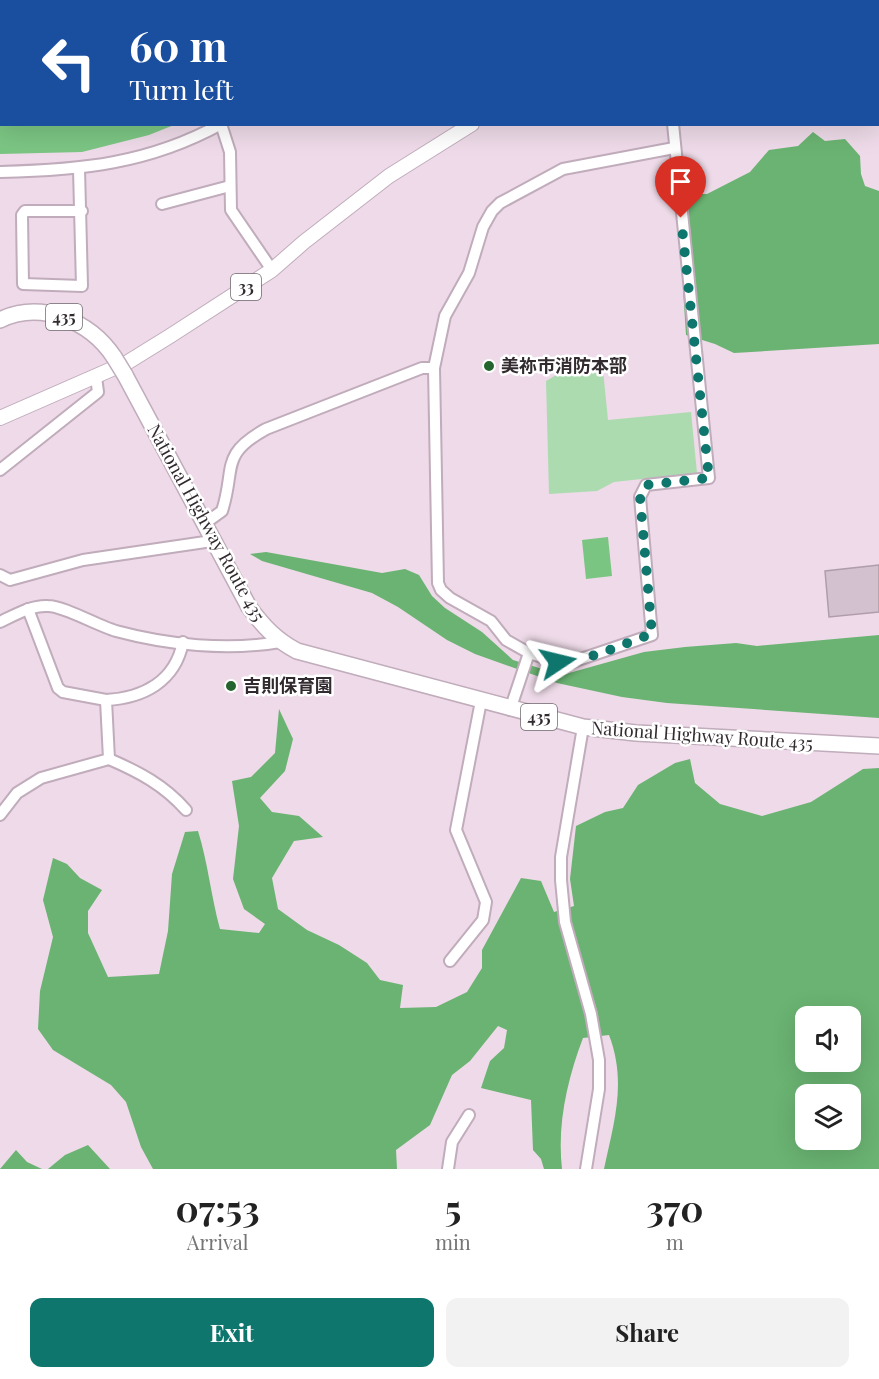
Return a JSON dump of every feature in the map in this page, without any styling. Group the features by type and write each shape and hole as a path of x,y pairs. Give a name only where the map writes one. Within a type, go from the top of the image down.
{"highway":[{"name":"National Highway Route 435","path":"0,320 25,313 60,316 94,333 114,357 125,375 237,585 263,626 280,642 315,658 414,681 510,710 583,727 636,734 879,746"}],"main road":[{"name":"33","path":"0,418 128,362 272,270 303,242 389,176 469,126"}],"street":[{"path":"0,172 79,170 133,160 160,152 219,126"},
{"path":"221,126 230,152 230,202 234,217 272,270"},
{"path":"673,126 709,478 646,485 640,497 652,634 572,662 558,662 530,653 506,640 491,621 441,591 437,560 434,368 445,316 460,292 492,211 534,183 581,164 674,148"},
{"path":"79,170 82,211 82,286 23,284 22,215 25,211 82,211"},
{"path":"162,204 230,186"},
{"path":"204,524 222,511 231,459 238,447 251,437 266,429 422,368 434,368"},
{"path":"0,470 98,392 96,377"},
{"path":"5,578 83,560 212,541"},
{"path":"0,621 28,609 49,605 116,631 183,642 258,646 280,642"},
{"path":"28,609 58,688 63,692 106,700 131,699 162,681 183,642"},
{"path":"510,710 530,653"},
{"path":"106,700 109,759"},
{"path":"450,961 483,920 486,902 456,830 481,701"},
{"path":"583,727 561,857 561,880 565,922 591,1014 599,1060 599,1089 586,1169"},
{"path":"0,815 17,793 42,778 109,759 140,772 157,783 171,793 186,810"},
{"path":"448,1169 452,1142 469,1115"}],"shaded area":[{"path":"0,126 172,126 149,135 82,152 0,154"},
{"path":"813,132 825,141 845,139 860,156 861,174 865,186 879,191 879,344 734,353 686,335 683,289 691,236 687,203 692,194 707,194 750,172 769,150 798,146"},
{"path":"603,370 608,420 691,412 697,473 614,482 597,491 549,494 546,381 561,372"},
{"path":"608,537 612,576 586,579 582,540"},
{"path":"266,552 382,573 405,569 419,575 432,596 445,608 482,632 513,660 562,675 644,652 736,643 757,646 879,635 879,718 667,703 622,697 557,683 475,654 447,640 398,607 372,593 262,561 250,554"},
{"path":"279,709 293,739 285,771 260,798 272,812 299,816 323,837 294,841 272,878 278,909 307,930 339,945 367,963 380,980 403,985 400,1008 436,1007 467,992 482,968 482,950 521,878 541,881 554,912 574,906 570,879 576,826 605,812 623,808 638,785 675,763 690,759 695,783 720,804 762,816 811,802 863,769 879,768 879,1169 604,1169 615,1118 618,1086 614,1052 609,1035 583,1038 572,1070 562,1119 562,1169 544,1169 541,1159 533,1150 531,1100 481,1088 490,1061 504,1048 507,1030 498,1026 470,1061 452,1075 430,1125 396,1150 397,1169 153,1169 141,1147 126,1102 111,1085 53,1050 38,1029 40,991 53,937 43,900 53,858 67,864 80,878 102,890 88,911 88,933 108,977 159,974 168,931 172,874 185,832 198,831 220,929 259,933 265,924 244,909 233,879 239,826 232,781 251,777 275,753"},
{"path":"88,1145 110,1169 48,1169 65,1155"},
{"path":"16,1150 27,1162 42,1169 0,1169"}],"building":[{"path":"879,565 879,612 829,617 825,571"}],"place":[{"name":"美祢市消防本部","path":"489,366"},
{"name":"吉則保育園","path":"231,686"}],"route":[{"path":"558,662 572,662 652,634 640,497 646,485 709,478 681,218"}]}
